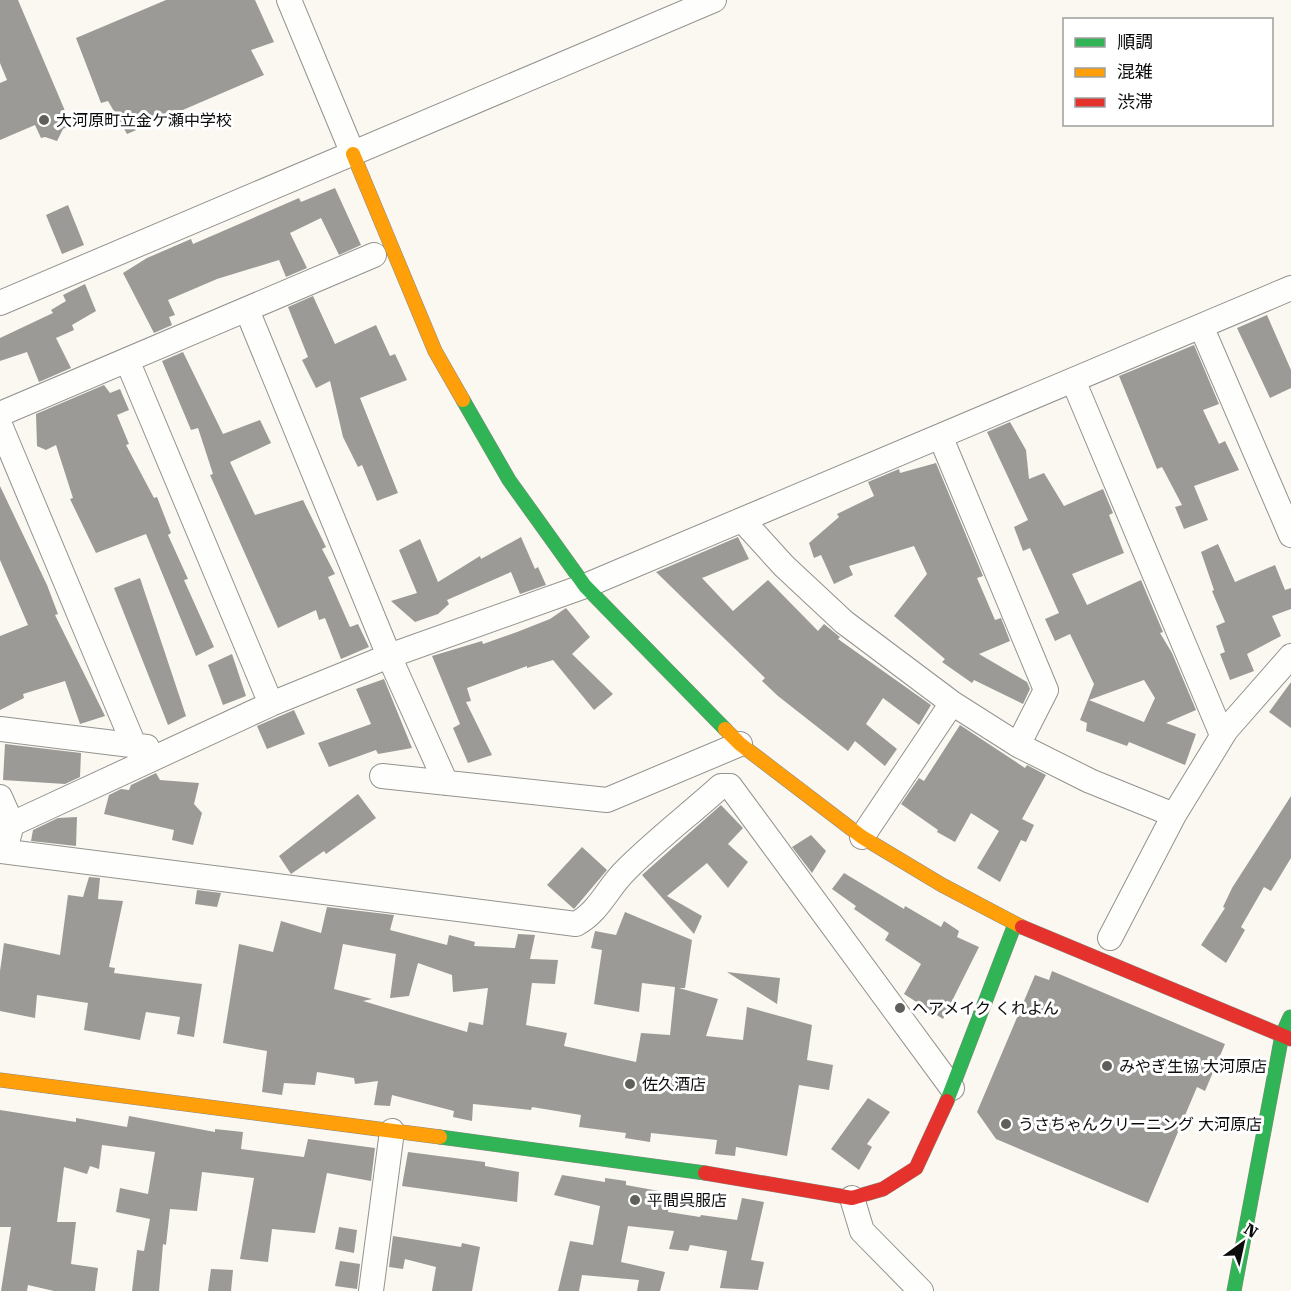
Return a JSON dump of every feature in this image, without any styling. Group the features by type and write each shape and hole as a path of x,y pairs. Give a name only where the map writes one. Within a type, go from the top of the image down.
{"street":[{"path":"289,0 435,351 509,480 585,586 740,744 862,837 1015,924 1287,1037"},
{"path":"0,303 714,0"},
{"path":"0,414 374,255"},
{"path":"12,824 271,704 389,656 585,586 941,438 1291,288"},
{"path":"247,310 389,656 446,783"},
{"path":"1201,326 1291,535"},
{"path":"127,360 271,704"},
{"path":"1072,380 1222,735"},
{"path":"0,425 134,745"},
{"path":"941,438 1046,690 1018,745"},
{"path":"743,521 784,566 844,622 952,703 1018,745 1090,781 1174,815"},
{"path":"1110,938 1174,815 1222,735 1291,656"},
{"path":"862,837 952,703"},
{"path":"0,729 170,751"},
{"path":"382,776 606,800 740,744"},
{"path":"708,758 722,786"},
{"path":"0,797 12,824 3,851 576,924 589,917 624,872 722,786 730,786 952,1088"},
{"path":"0,1080 682,1169 852,1198 883,1190 916,1168 936,1129 1015,924"},
{"path":"1234,1291 1291,1016"},
{"path":"371,1291 392,1131"},
{"path":"852,1198 862,1231 921,1291"}],"building":[{"path":"0,0 18,0 71,125 63,129 57,141 41,138 35,125 0,140 0,83 7,80 0,63"},
{"path":"166,0 255,0 274,42 251,50 264,75 127,134 108,101 101,103 76,38"},
{"path":"335,188 361,245 339,255 321,218 290,233 307,268 286,277 279,260 217,279 168,300 175,315 169,317 172,325 154,333 123,273 147,258 191,239 193,244 299,198 301,202"},
{"path":"68,205 84,245 62,254 46,215"},
{"path":"85,284 96,311 72,325 74,330 56,338 71,368 39,382 27,352 0,361 0,338 53,313 51,310 66,301 63,295"},
{"path":"313,296 335,344 376,325 390,356 395,354 407,380 360,398 398,493 377,501 362,465 358,467 343,437 330,381 316,388 302,360 308,357 288,307"},
{"path":"1267,315 1291,370 1291,388 1270,398 1237,328"},
{"path":"1194,345 1219,404 1203,410 1219,444 1225,441 1239,470 1194,486 1208,520 1184,529 1175,507 1182,505 1162,467 1157,469 1119,376"},
{"path":"183,352 223,434 260,420 271,443 230,462 254,513 255,515 303,500 326,547 322,549 335,574 328,577 350,627 358,624 369,647 341,659 325,618 319,620 316,610 278,628 210,475 213,474 198,428 191,430 162,361"},
{"path":"104,385 110,393 120,389 129,410 117,415 129,444 126,445 154,498 157,497 171,533 168,535 188,579 184,580 214,647 196,656 146,534 96,553 70,499 73,498 56,445 46,450 37,446 36,414"},
{"path":"1010,422 1026,450 1029,479 1044,473 1064,506 1103,489 1113,513 1109,515 1124,553 1072,574 1087,605 1141,580 1163,632 1160,633 1172,653 1196,710 1166,723 1196,734 1185,765 1129,742 1127,746 1086,731 1087,723 1080,720 1094,684 1070,634 1055,641 1045,619 1059,613 1030,548 1023,551 1014,527 1028,520 987,432","holes":["1144,680 1155,698 1144,722 1089,700"]},
{"path":"936,463 983,576 977,578 995,620 1001,618 1010,641 979,654 1027,682 1030,689 1023,704 974,680 972,683 942,662 945,659 894,616 927,574 914,546 849,566 853,575 834,584 821,555 814,558 809,543 839,517 837,514 874,496 868,482 899,469 900,473"},
{"path":"0,486 47,585 58,614 55,615 105,716 80,724 65,681 23,694 24,698 0,710 0,636 28,625 0,560"},
{"path":"521,537 535,569 538,567 546,585 520,594 511,572 447,600 449,604 438,614 415,622 391,601 417,593 399,550 420,539 438,582 480,556 481,559"},
{"path":"738,537 749,559 702,578 733,611 768,580 818,631 824,624 840,637 838,639 931,705 919,725 883,698 866,724 897,749 885,766 855,741 848,751 778,696 762,681 765,678 656,572"},
{"path":"1218,544 1235,582 1275,565 1285,590 1291,588 1291,609 1272,616 1281,636 1247,654 1254,671 1230,680 1220,654 1225,652 1216,626 1225,622 1212,591 1214,590 1201,552"},
{"path":"140,578 186,716 168,725 114,588"},
{"path":"566,608 590,637 572,654 613,694 594,710 553,660 527,668 527,666 467,688 471,701 466,702 492,755 468,763 453,728 460,724 432,656 482,641 483,644 517,632 550,619"},
{"path":"232,654 246,696 223,705 208,665"},
{"path":"384,679 412,748 378,754 376,750 329,767 318,743 371,724 356,689"},
{"path":"1291,682 1291,728 1269,712"},
{"path":"294,710 305,734 267,749 257,726"},
{"path":"960,725 1025,768 1027,765 1046,775 1022,819 1034,825 1026,842 1021,840 1000,882 977,868 999,831 971,813 955,842 937,832 938,830 901,804 919,778 924,781"},
{"path":"5,744 81,753 80,777 65,784 3,780"},
{"path":"156,773 160,780 199,783 194,804 202,813 193,845 172,840 174,830 104,814 109,795 121,789 129,790 131,785"},
{"path":"358,794 376,818 326,854 324,851 291,874 279,856"},
{"path":"1291,796 1291,858 1271,891 1264,887 1241,927 1245,930 1226,963 1201,945 1225,908 1223,907 1232,888"},
{"path":"721,805 743,828 728,844 748,862 728,888 707,863 667,896 702,916 694,934 642,875"},
{"path":"77,817 76,846 31,841 33,830 58,818"},
{"path":"811,835 826,851 812,873 792,847"},
{"path":"582,847 607,870 574,909 547,885"},
{"path":"844,873 904,909 905,906 941,927 944,921 959,931 957,937 979,947 943,1019 904,994 921,964 885,940 889,933 854,909 856,906 832,889"},
{"path":"89,877 100,878 98,899 123,901 109,967 115,968 114,973 202,984 194,1037 177,1034 180,1017 146,1012 140,1040 84,1030 88,1003 37,995 35,1018 0,1011 0,971 4,943 60,955 68,895 83,897"},
{"path":"197,890 221,893 217,907 195,904"},
{"path":"327,907 394,915 390,930 447,945 449,935 475,942 474,946 515,948 518,934 535,935 530,959 558,960 555,984 532,983 526,1025 567,1033 564,1046 636,1062 641,1033 670,1035 675,987 642,983 639,1012 594,1004 602,950 591,948 595,931 616,935 625,912 692,940 685,988 679,988 718,999 706,1036 743,1040 747,1007 812,1025 807,1060 833,1065 829,1090 799,1085 787,1156 736,1147 735,1156 715,1154 717,1140 651,1133 650,1142 625,1138 626,1133 579,1127 581,1115 532,1107 531,1110 473,1104 472,1121 453,1117 454,1111 392,1095 390,1106 374,1105 378,1081 355,1084 354,1078 317,1072 315,1085 284,1083 282,1095 262,1092 267,1051 223,1043 239,944 273,952 281,921 321,933","holes":["343,944 396,954 390,998 409,996 418,963 452,975 453,992 488,988 483,1025 469,1022 467,1032 363,1001 372,999 334,989"]},
{"name":"みやぎ生協 大河原店","path":"1052,971 1225,1044 1205,1091 1197,1087 1148,1203 996,1139 977,1112 1035,975 1049,980"},
{"path":"727,972 780,978 777,1004"},
{"path":"868,1098 890,1112 867,1144 872,1147 859,1170 831,1149"},
{"path":"0,1110 76,1122 76,1118 127,1127 129,1116 215,1132 215,1129 243,1132 241,1149 304,1157 308,1139 375,1148 371,1181 327,1173 315,1233 272,1229 268,1262 240,1259 254,1178 202,1172 197,1211 170,1209 166,1245 163,1244 159,1291 132,1291 137,1250 144,1251 150,1219 116,1212 120,1188 148,1194 155,1152 102,1145 99,1169 90,1166 87,1174 64,1167 57,1222 76,1222 71,1264 98,1268 95,1291 54,1291 28,1285 27,1291 1,1291 11,1227 0,1227"},
{"path":"408,1152 485,1162 485,1166 519,1172 517,1202 402,1186"},
{"path":"562,1175 605,1182 605,1178 626,1181 626,1185 670,1193 668,1212 700,1217 701,1215 737,1220 742,1198 764,1202 751,1260 764,1262 758,1290 720,1288 727,1251 690,1245 688,1251 669,1249 674,1231 628,1226 621,1262 665,1272 660,1291 637,1291 639,1280 582,1275 579,1291 558,1291 570,1241 593,1245 600,1206 554,1195"},
{"path":"339,1227 357,1230 354,1253 335,1249"},
{"path":"393,1236 461,1247 462,1243 480,1247 472,1291 432,1291 436,1267 405,1259 403,1269 389,1267"},
{"path":"340,1261 360,1264 357,1289 335,1286"},
{"path":"211,1269 233,1270 231,1291 208,1291"}],"traffic: fast":[{"path":"463,400 509,480 585,586 725,729"},
{"path":"947,1101 1015,924"},
{"path":"1234,1291 1282,1035 1290,1017"},
{"path":"440,1137 705,1173"}],"traffic: slow":[{"path":"353,154 435,351 463,400"},
{"path":"725,729 740,744 862,837 942,885 1022,927"},
{"path":"0,1080 440,1137"}],"traffic: jam":[{"path":"1022,927 1291,1039"},
{"path":"705,1173 852,1198 883,1189 916,1168 947,1101"}],"place":[{"name":"大河原町立金ケ瀬中学校","path":"44,120"},
{"name":"ヘアメイク くれよん","path":"900,1008"},
{"name":"みやぎ生協 大河原店","path":"1107,1066"},
{"name":"佐久酒店","path":"630,1084"},
{"name":"うさちゃんクリーニング 大河原店","path":"1006,1124"},
{"name":"平間呉服店","path":"635,1200"}]}
